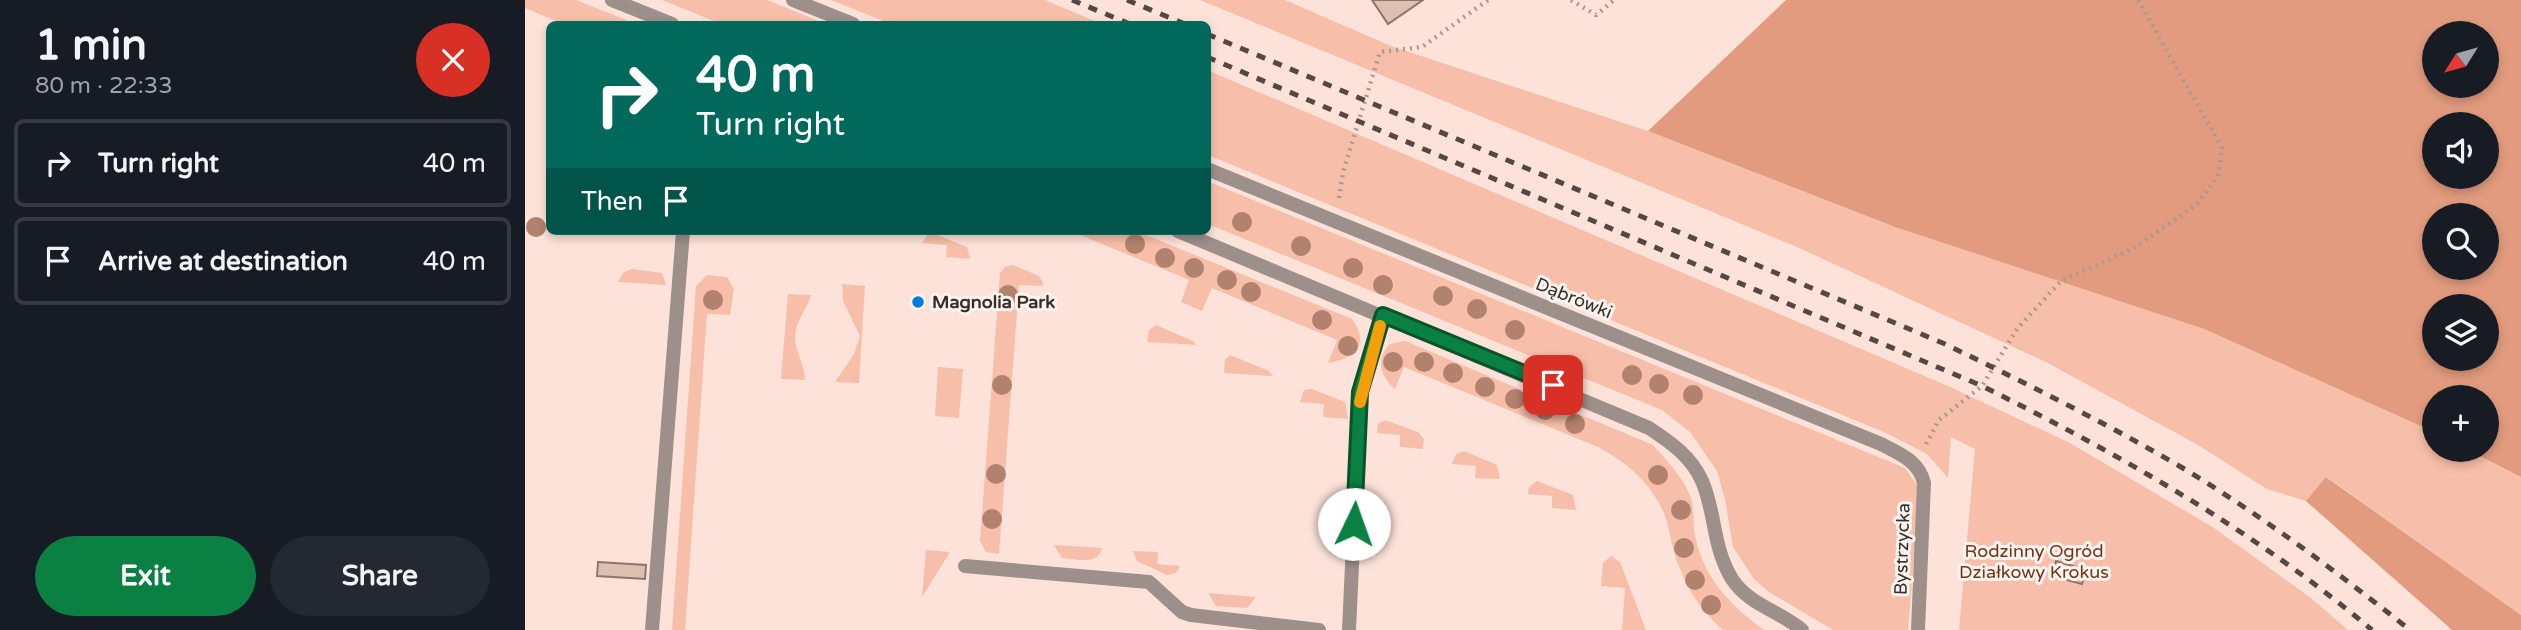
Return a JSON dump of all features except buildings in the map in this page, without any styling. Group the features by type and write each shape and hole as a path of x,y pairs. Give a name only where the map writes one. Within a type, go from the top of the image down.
{"street":[{"path":"612,0 664,21"},
{"path":"793,0 846,21"},
{"name":"Dąbrówki","path":"1211,171 1881,444 1907,458 1921,470"},
{"path":"652,630 684,235"},
{"path":"1188,235 1626,416 1673,444 1685,455 1702,481 1718,552 1734,582 1759,606 1801,630"},
{"path":"1349,630 1360,392 1383,315"},
{"name":"Bystrzycka","path":"1918,630 1924,503 1921,470"},
{"path":"965,566 1149,582 1182,612 1191,615 1319,630"}],"path":[{"path":"1336,222 1343,172 1380,52 1422,47 1488,0"},
{"path":"1571,0 1596,15 1613,0"},
{"path":"1939,420 1982,386 2017,328 2060,281 2134,248 2197,204 2218,176 2222,148 2138,0"}],"green space":[{"path":"525,0 576,0 628,21 556,21 525,8"},
{"path":"662,0 767,0 819,21 714,21"},
{"path":"831,0 1045,0 1095,21 884,21"},
{"path":"1200,0 1285,0 1391,46 1648,131 1895,227 2204,329 2422,427 2422,462 2492,462 2521,477 2521,615 2327,477 2306,501 2267,489 2198,445 2046,362 1797,247"},
{"name":"Rodzinny Ogród Działkowy Krokus","path":"1211,72 1948,386 2070,443 2214,528 2311,598 2348,630 1959,630 1975,449 1951,437 1948,478 1927,454 1884,432 1211,156"},
{"path":"1211,183 1905,468 1917,485 1919,498 1908,630 1833,630 1769,592 1754,579 1733,547 1717,471 1690,432 1662,410 1211,225"},
{"path":"927,235 937,235 967,247 970,259 946,257 947,245 922,243"},
{"path":"1081,235 1146,235 1352,319 1360,336 1360,343 1352,354 1328,363 1337,340 1212,288 1202,311 1181,302 1189,280"},
{"path":"1013,265 1039,276 1043,286 1019,285 999,554 986,552 980,541 1000,273 1005,267"},
{"path":"632,269 662,273 666,285 618,282 624,272"},
{"path":"707,275 727,277 734,289 730,315 707,314 685,630 672,630 696,286"},
{"path":"842,284 865,286 859,383 835,382 854,354 860,336 843,301"},
{"path":"788,294 811,295 795,337 805,380 781,379"},
{"path":"1156,325 1193,341 1196,345 1147,342 1149,330"},
{"path":"1405,341 1653,445 1675,470 1688,491 1698,547 1710,575 1728,599 1764,630 1723,630 1706,613 1682,574 1665,516 1657,500 1636,473 1618,459 1598,447 1404,367 1395,389 1383,373 1382,356 1390,344"},
{"path":"1230,355 1269,371 1273,376 1224,373 1225,360"},
{"path":"938,367 963,369 959,418 935,416"},
{"path":"1312,389 1345,402 1348,419 1323,417 1324,404 1300,402 1304,390"},
{"path":"1385,420 1418,432 1424,439 1423,449 1400,447 1400,435 1377,433 1378,424"},
{"path":"1464,451 1497,465 1500,479 1475,478 1476,466 1452,464 1456,454"},
{"path":"1537,481 1573,495 1576,510 1552,508 1552,496 1528,494 1529,487"},
{"path":"1054,545 1102,548 1096,557 1080,560 1062,558"},
{"path":"926,550 950,552 922,597"},
{"path":"1133,551 1158,552 1157,564 1180,566 1176,573 1167,575 1137,561"},
{"path":"1611,556 1620,562 1646,630 1622,630 1625,588 1601,586 1603,563"},
{"path":"1208,593 1256,597 1247,608 1216,606"}],"shaded area":[{"path":"1786,0 2521,0 2521,477 2492,462 2499,462 2499,385 2422,385 2422,427 2204,329 1895,227 1648,131"},
{"path":"2326,477 2521,615 2521,630 2452,630 2306,501"}],"railway":[{"path":"1072,0 1123,21"},
{"path":"1127,0 1178,21"},
{"path":"1211,36 1945,344 2005,373 2123,434 2211,485 2298,545 2410,630"},
{"path":"1211,59 1982,386 2185,496 2281,560 2372,630"}],"slow traffic":[{"path":"1360,402 1360,392 1380,326"}],"place":[{"name":"Magnolia Park","path":"918,302"}],"route":[{"path":"1354,524 1360,392 1383,315 1553,385"}]}
